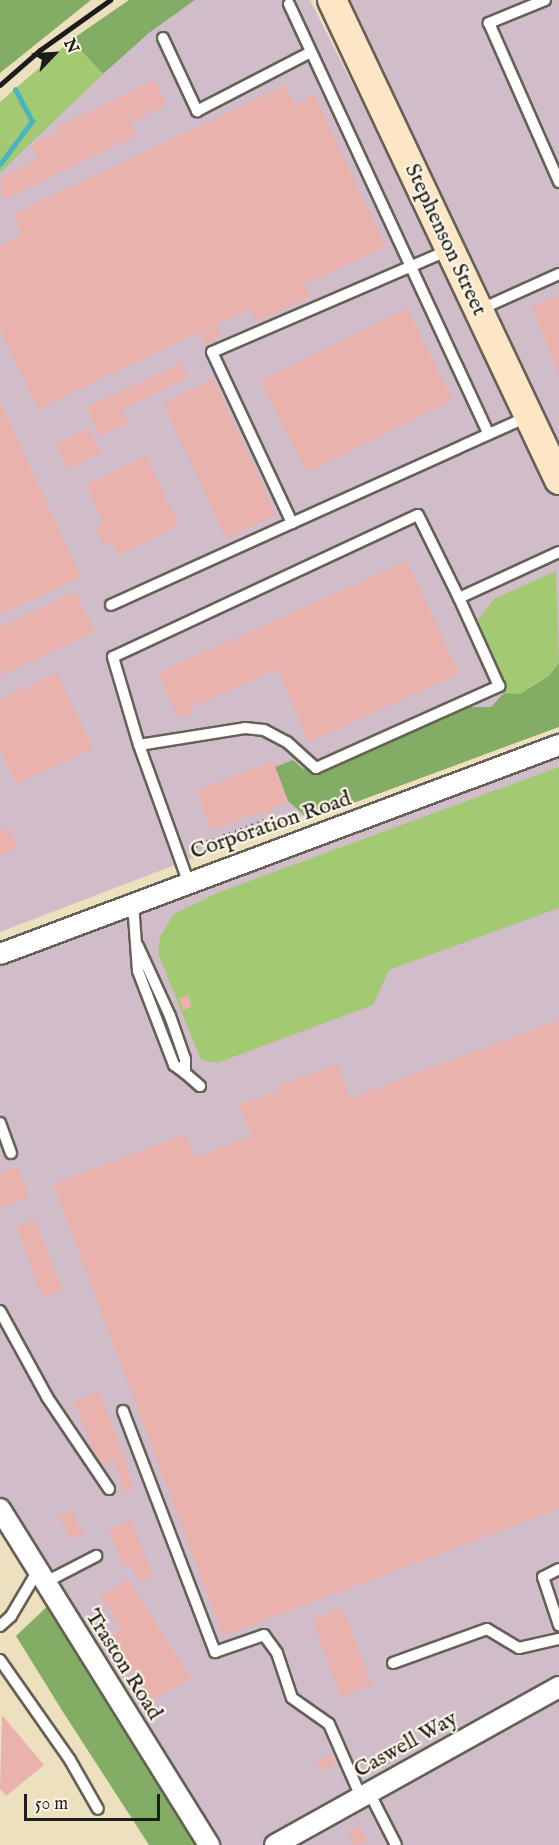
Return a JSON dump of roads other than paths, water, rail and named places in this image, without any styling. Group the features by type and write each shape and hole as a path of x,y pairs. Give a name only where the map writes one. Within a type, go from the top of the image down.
{"street":[{"name":"Stephenson Street","path":"332,0 559,480"},
{"name":"Corporation Road","path":"0,954 188,881 559,745"},
{"name":"Traston Road","path":"0,1509 40,1577 209,1845"},
{"name":"Caswell Way","path":"275,1845 559,1687"}],"lane":[{"path":"545,0 489,22 559,182"},
{"path":"289,4 409,267 489,434"},
{"path":"163,38 197,111 311,52"},
{"path":"292,523 212,352 449,250"},
{"path":"478,310 559,274"},
{"path":"111,605 528,417"},
{"path":"138,745 245,728 264,730 287,742 316,768 499,686 418,515 113,657 138,745 188,881"},
{"path":"459,598 559,552"},
{"path":"133,903 138,946 170,1016 185,1059 185,1073 200,1086"},
{"path":"0,1123 11,1153"},
{"path":"0,1311 47,1397 109,1489"},
{"path":"123,1411 215,1652 264,1635 277,1653 292,1698 329,1724 365,1795 396,1845"},
{"path":"0,1626 11,1616 40,1577 96,1556"},
{"path":"559,1569 543,1577 559,1625"},
{"path":"393,1663 487,1629 519,1648 559,1640"},
{"path":"0,1660 70,1760 98,1809"}],"waterway":[{"path":"0,164 32,121 15,89"}],"railway":[{"path":"0,85 40,50 110,0"}]}
